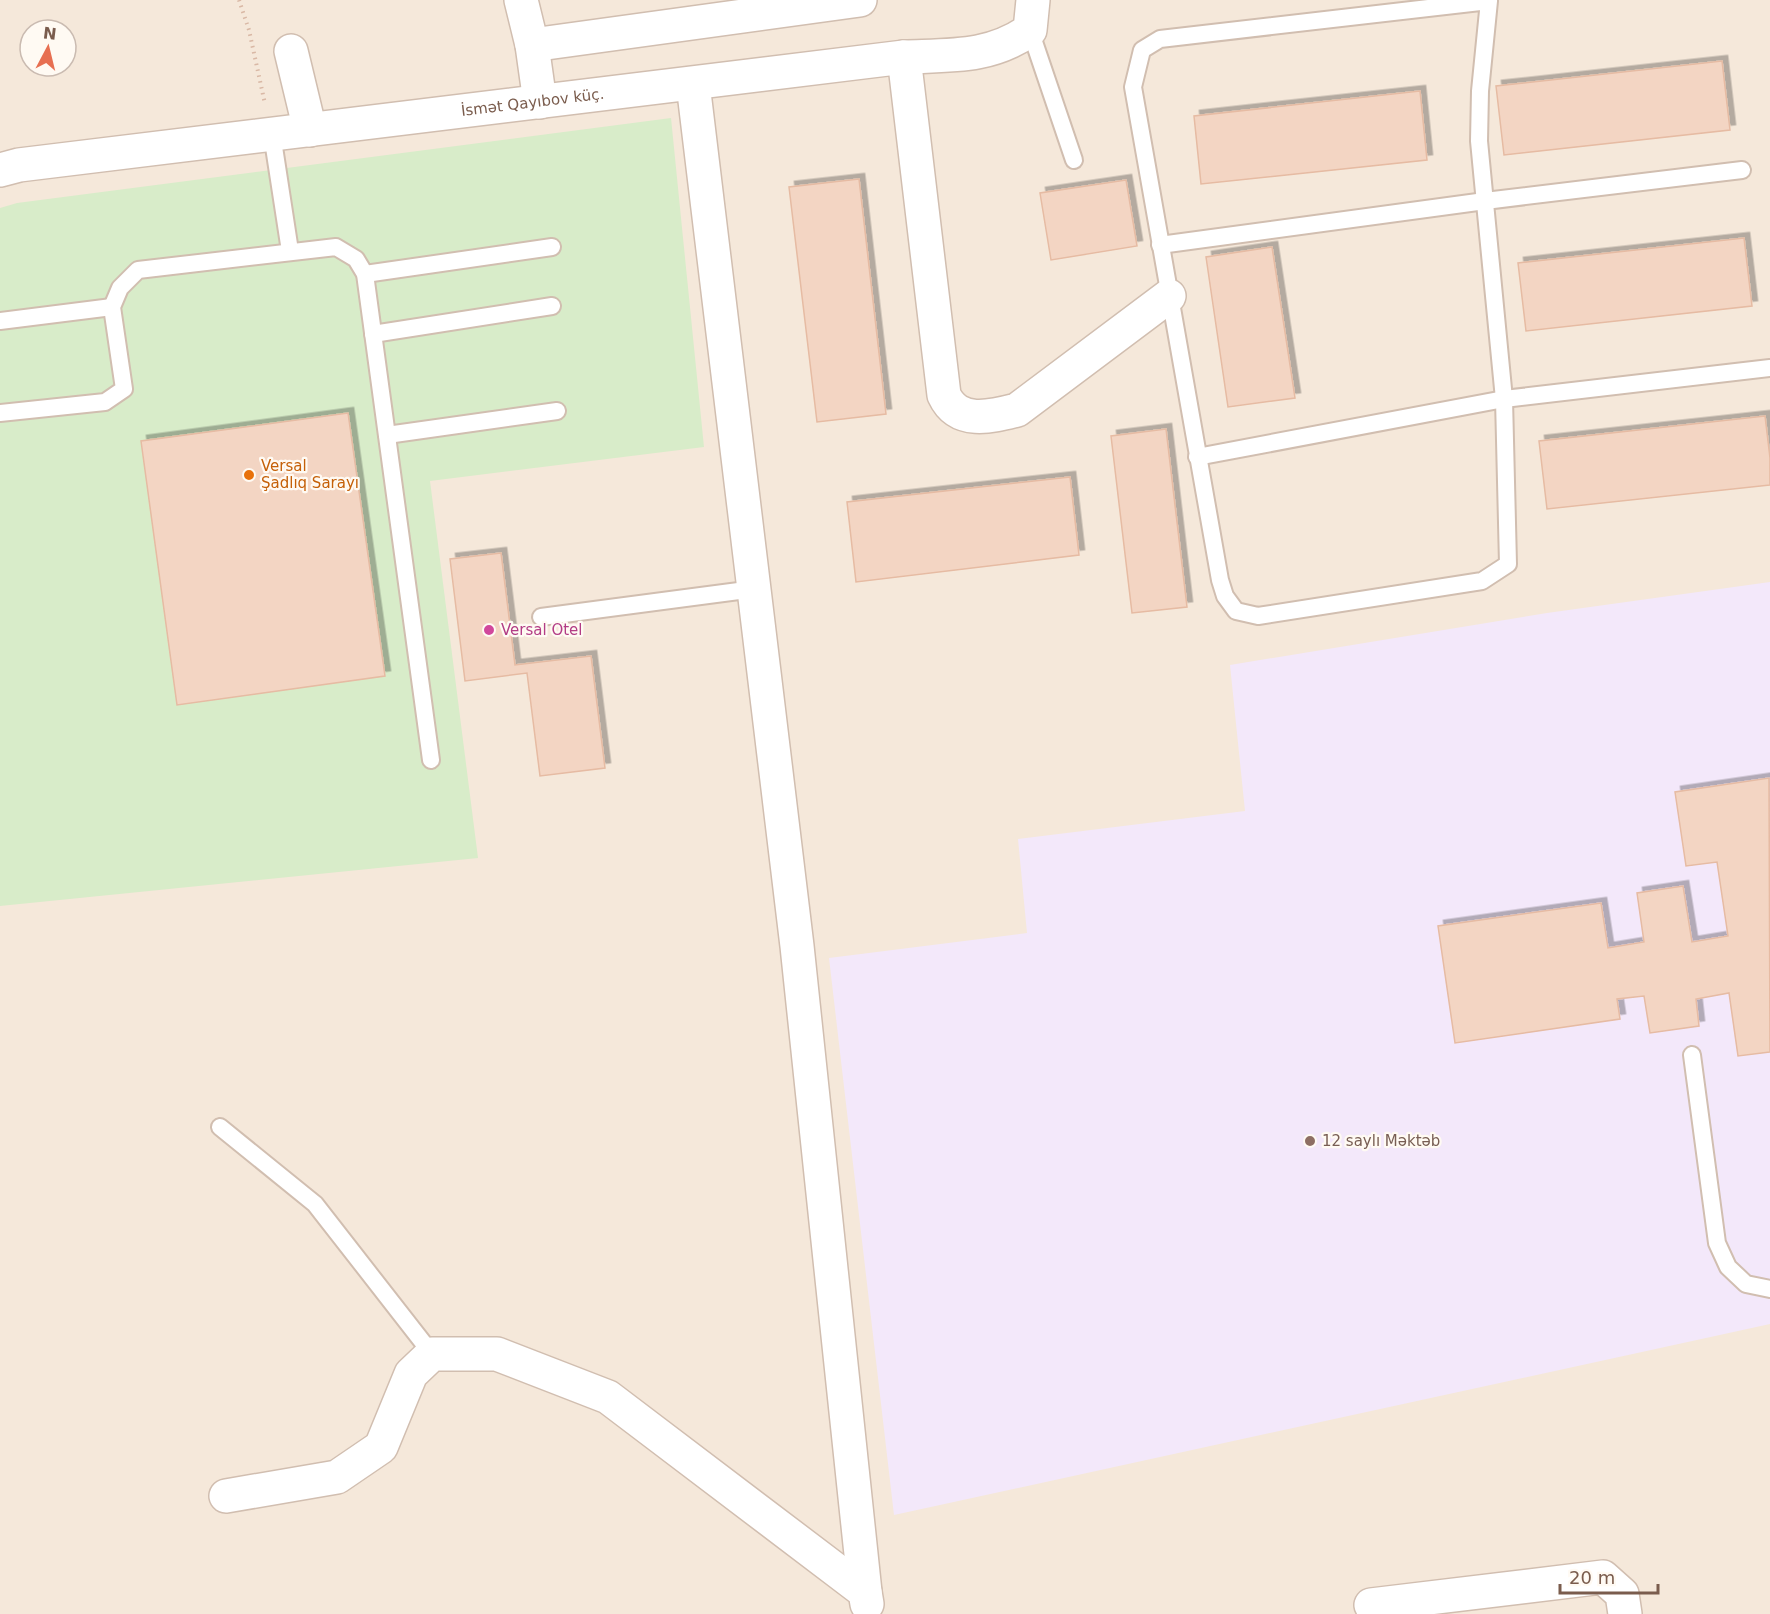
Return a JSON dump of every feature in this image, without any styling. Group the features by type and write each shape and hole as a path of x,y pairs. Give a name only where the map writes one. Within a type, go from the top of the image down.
{"street":[{"path":"521,0 532,45 540,102"},
{"path":"532,45 860,0"},
{"name":"İsmət Qayıbov küç.","path":"0,170 19,165 904,57 979,53 1012,42 1032,15"},
{"path":"291,51 310,129"},
{"path":"904,57 944,395 949,406 963,415 992,417 1017,410 1169,296"},
{"path":"693,84 797,946 867,1603"},
{"path":"226,1496 338,1477 381,1447 411,1374 432,1354 497,1354 608,1397 867,1603"},
{"path":"1371,1605 1603,1577 1622,1594 1625,1614"}],"lane":[{"path":"1489,1 1479,91 1479,141 1504,399 1508,564 1482,581 1258,616 1236,611 1225,596 1220,580 1133,87 1142,50 1160,39 1489,1"},
{"path":"1032,15 1074,160"},
{"path":"272,134 290,251"},
{"path":"1161,245 1485,201 1742,170"},
{"path":"0,413 105,402 124,389 112,307 120,288 138,270 336,247 356,259 364,274 373,334 431,760"},
{"path":"364,274 552,247"},
{"path":"373,334 552,306"},
{"path":"0,321 112,307"},
{"path":"1197,457 1504,399 1770,368"},
{"path":"387,435 557,411"},
{"path":"541,617 754,589"},
{"path":"1692,1055 1717,1244 1728,1267 1746,1284 1770,1289"},
{"path":"220,1127 315,1204 432,1354"}],"path":[{"path":"238,0 249,30 272,134"}],"shaded area":[{"path":"0,0 1770,0 1770,1614 0,1614"},
{"name":"12 saylı Məktəb","path":"1770,582 1770,1324 894,1515 829,958 1027,933 1018,839 1245,811 1230,665 1547,613"}],"green space":[{"path":"671,118 704,447 430,481 478,858 0,906 0,208 17,203"}],"building":[{"path":"1722,61 1730,130 1504,155 1496,86"},
{"path":"1420,91 1427,160 1201,184 1194,116"},
{"path":"859,179 886,414 817,422 789,187"},
{"path":"1126,180 1137,246 1051,260 1040,193"},
{"path":"1744,238 1752,306 1526,331 1518,263"},
{"path":"1272,247 1295,398 1228,407 1206,257"},
{"path":"348,413 385,676 177,705 141,441"},
{"path":"1765,416 1770,458 1770,485 1547,509 1539,441"},
{"path":"1166,429 1187,607 1132,613 1111,436"},
{"path":"1070,477 1079,555 856,582 847,502"},
{"path":"501,553 515,665 591,656 605,768 540,776 527,673 465,681 450,559"},
{"path":"1769,778 1770,1052 1738,1056 1729,993 1696,999 1699,1026 1650,1033 1644,996 1617,999 1620,1019 1455,1043 1438,926 1601,903 1608,948 1644,942 1637,893 1683,886 1692,942 1728,936 1717,862 1686,866 1675,792"}],"place":[{"name":"Versal Şadlıq Sarayı","path":"249,475"},
{"name":"Versal Otel","path":"489,630"},
{"name":"12 saylı Məktəb","path":"1310,1141"}]}
